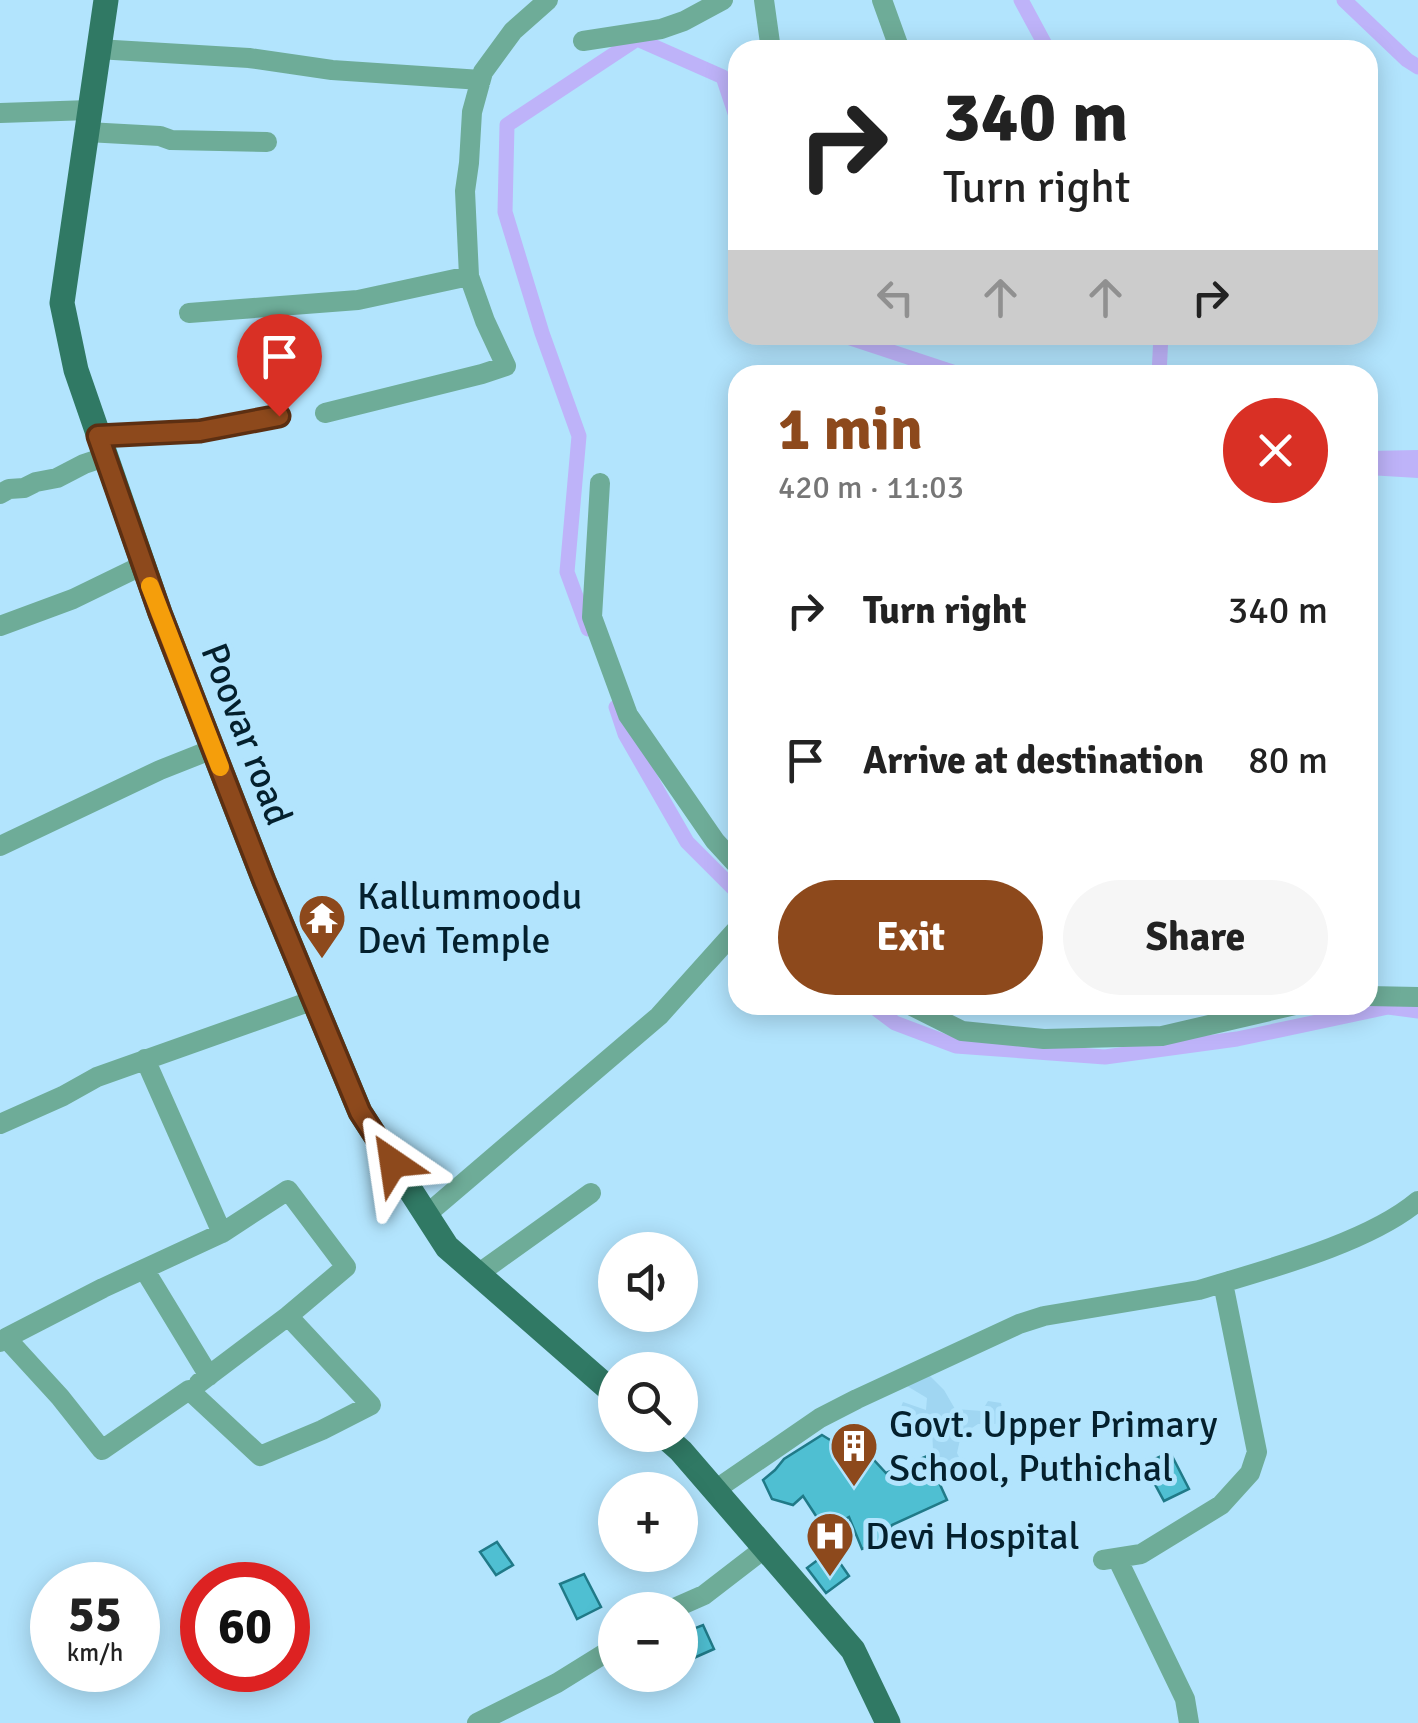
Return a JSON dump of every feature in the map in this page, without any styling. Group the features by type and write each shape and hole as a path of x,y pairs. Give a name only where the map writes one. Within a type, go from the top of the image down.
{"main road":[{"name":"Poovar road","path":"106,0 62,302 76,370 143,565 360,1112 446,1247 598,1379"},
{"path":"682,1452 854,1650 888,1723"}],"street":[{"path":"325,412 506,366 469,276 465,191 472,112 483,72 513,31 548,0"},
{"path":"583,41 661,29 684,22 723,0"},
{"path":"764,0 770,40"},
{"path":"882,0 896,40"},
{"path":"98,49 249,58 332,70 481,80"},
{"path":"0,114 89,121 172,140 267,142"},
{"path":"189,314 358,300 469,276"},
{"path":"0,494 57,478 84,464 102,446 279,416"},
{"path":"600,483 592,617 628,715 728,855"},
{"path":"0,626 73,600 143,565"},
{"path":"0,846 213,748"},
{"path":"426,1215 659,1016 728,939"},
{"path":"1378,996 1418,997"},
{"path":"0,1124 96,1077 314,1000"},
{"path":"931,1015 962,1030 1044,1040 1162,1036 1252,1015"},
{"path":"145,1060 222,1233"},
{"path":"288,1190 346,1267 209,1376 102,1450 60,1397 3,1340 144,1270 222,1233 288,1190"},
{"path":"478,1274 591,1192"},
{"path":"715,1490 832,1412 1019,1324 1224,1283 1338,1245 1418,1202"},
{"path":"144,1270 209,1376"},
{"path":"1189,1723 1185,1699 1110,1559 1141,1554 1221,1505 1250,1473 1257,1452 1224,1283"},
{"path":"189,1390 260,1456 371,1405 288,1316"},
{"path":"698,1598 765,1548"},
{"path":"478,1723 598,1658"}],"shaded area":[{"path":"1418,450 1418,478 1378,476 1378,451"},
{"path":"928,1374 955,1409 982,1411 988,1401 1001,1403 1004,1418 995,1424 978,1424 961,1435 957,1453 966,1471 950,1473 933,1451 932,1426 897,1417 903,1402 926,1410 927,1398 907,1386"}],"building":[{"name":"Govt. Upper Primary School, Puthichal","path":"822,1435 840,1446 852,1444 886,1473 927,1456 947,1500 892,1525 883,1542 862,1549 849,1517 829,1528 820,1522 803,1496 793,1505 772,1499 763,1480 784,1459"},
{"path":"1170,1452 1189,1489 1164,1501 1144,1464"},
{"path":"497,1542 513,1565 496,1575 480,1552"},
{"path":"831,1550 849,1576 826,1593 807,1568"},
{"path":"584,1574 598,1608 577,1619 560,1584"},
{"path":"703,1625 714,1649 698,1656 698,1627"}],"waterway":[{"path":"1021,0 1043,40"},
{"path":"1344,0 1418,67"},
{"path":"588,629 567,572 579,436 505,212 507,125 637,39 723,77 728,92"},
{"path":"871,345 932,365"},
{"path":"1160,345 1160,365"},
{"path":"616,707 625,734 687,842 728,883"},
{"path":"1378,1009 1418,1011"},
{"path":"884,1015 895,1023 956,1046 1105,1057 1237,1039 1350,1015"}],"slow traffic":[{"path":"150,586 220,767"}],"place":[{"name":"Kallummoodu Devi Temple","path":"322,960"},
{"name":"Govt. Upper Primary School, Puthichal","path":"854,1488"},
{"name":"Devi Hospital","path":"830,1578"}],"route":[{"path":"279,416 200,431 98,436 160,613 264,881 360,1112 393,1163"}]}
